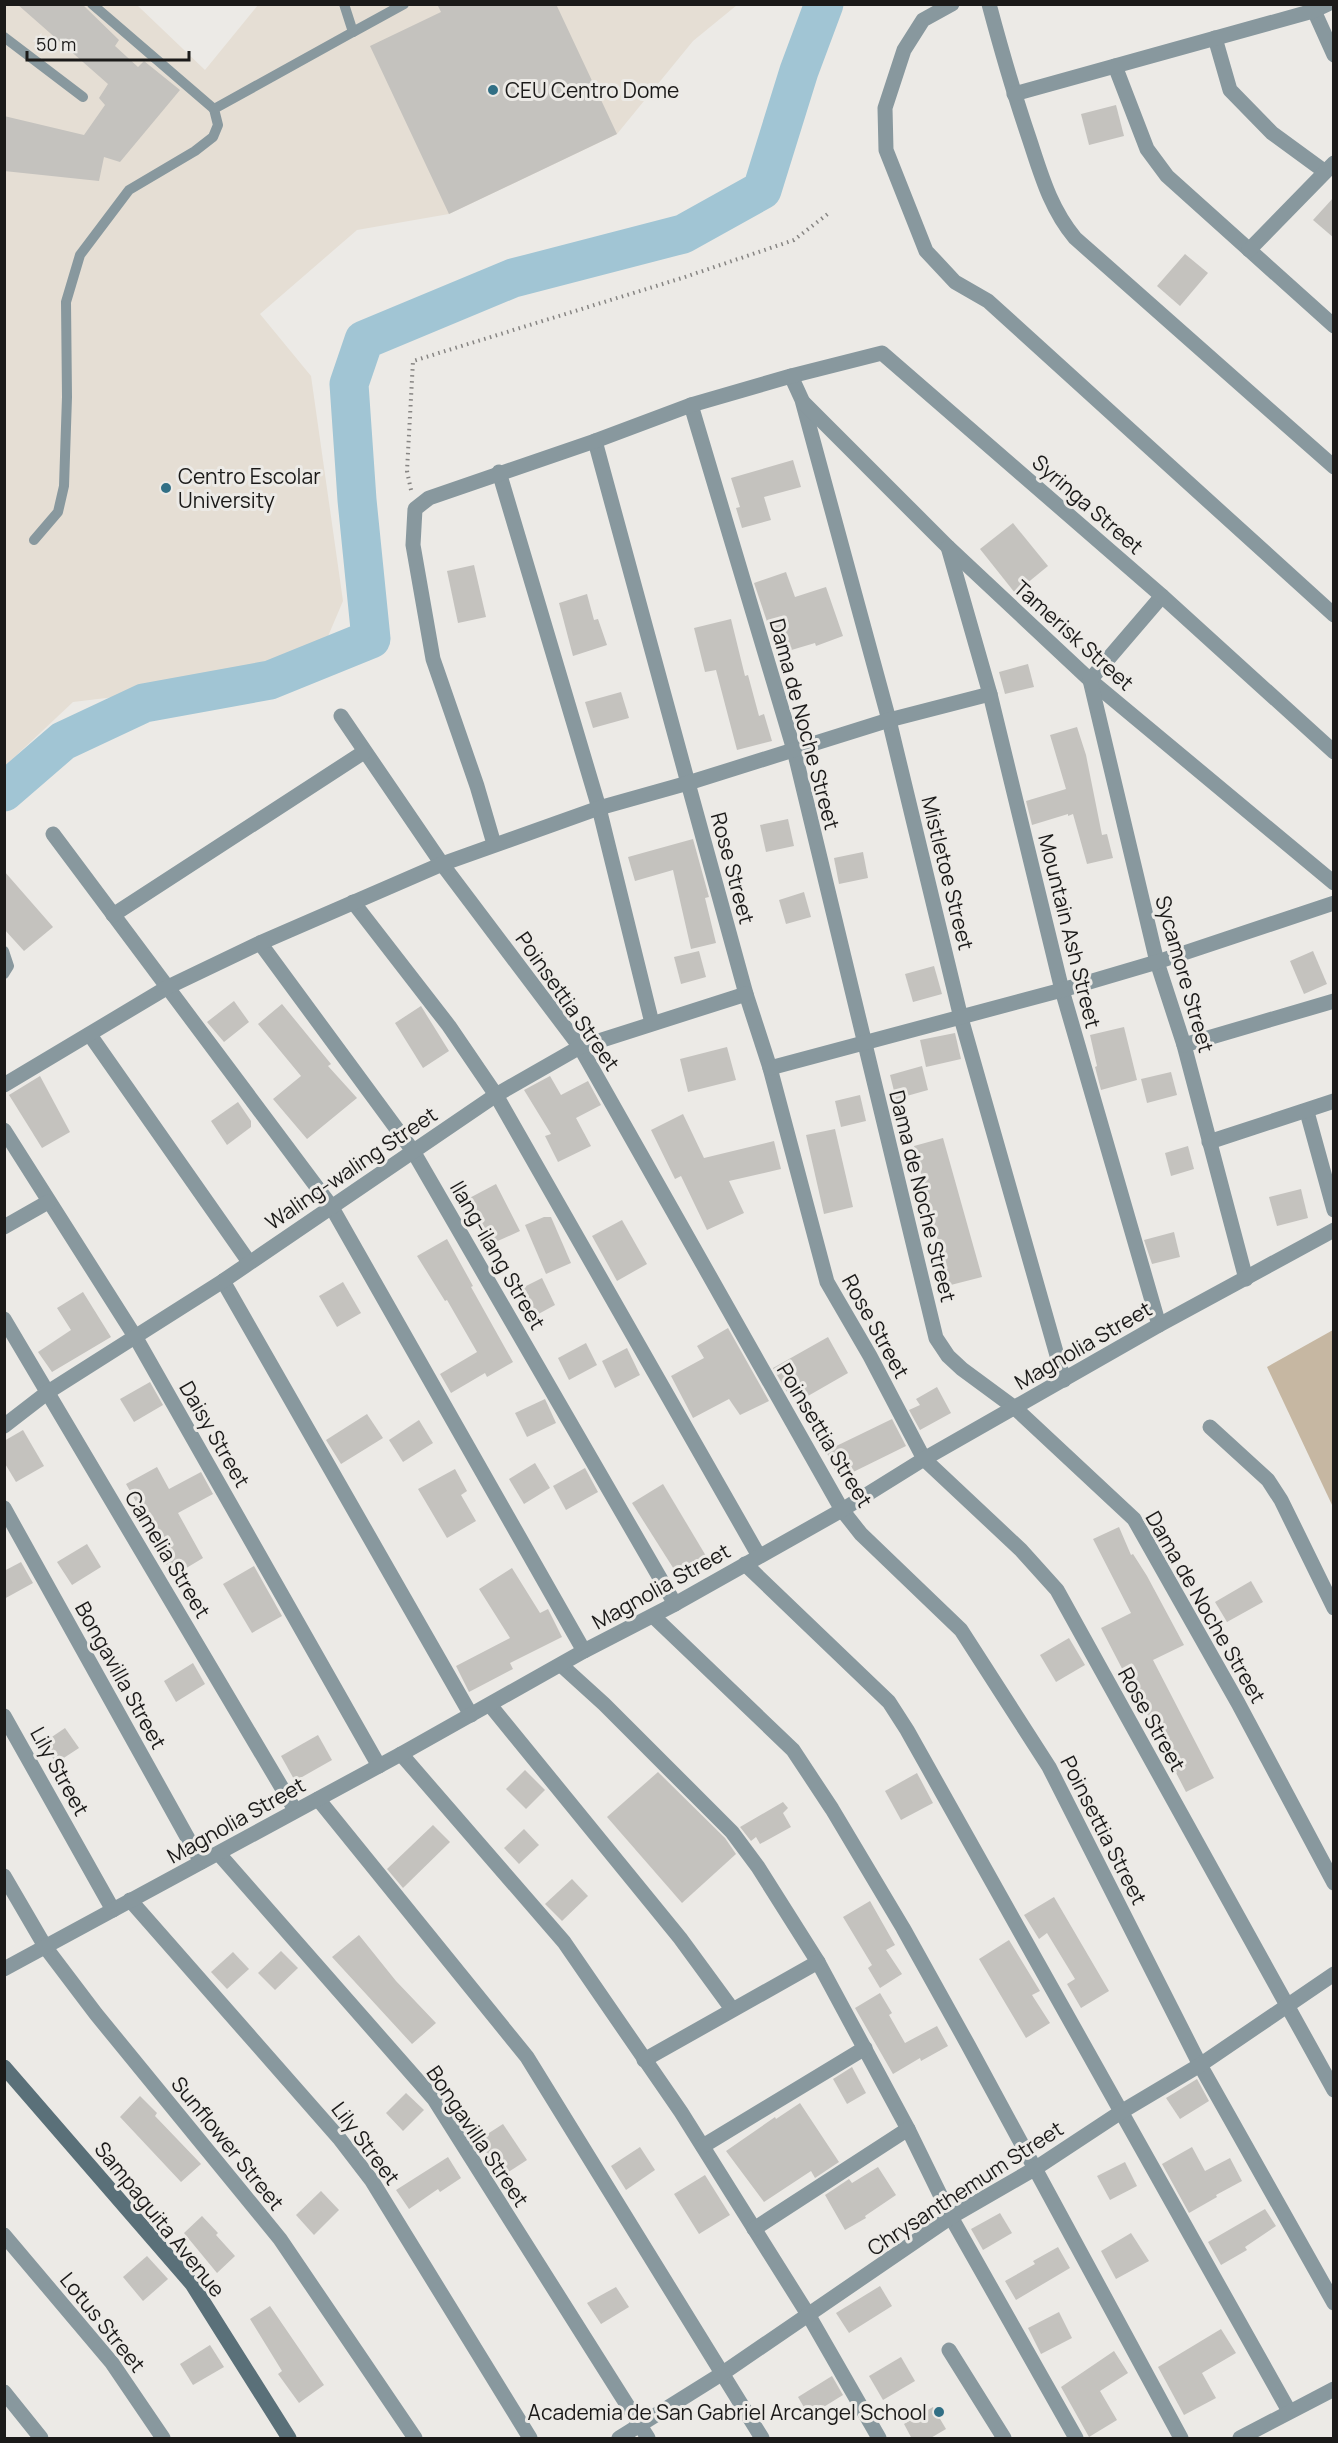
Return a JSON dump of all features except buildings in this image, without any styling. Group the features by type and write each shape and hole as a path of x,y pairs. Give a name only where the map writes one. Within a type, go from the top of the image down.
{"main road":[{"name":"Sampaguita Avenue","path":"4,2067 192,2284 289,2439"}],"street":[{"path":"952,4 923,20 904,50 885,108 886,150 926,251 955,282 988,301 1334,615"},
{"path":"988,4 1014,94 1048,194 1059,219 1075,238 1334,467"},
{"path":"1014,94 1328,4"},
{"path":"1312,8 1334,55"},
{"path":"1215,38 1230,90 1272,133 1329,167 1249,250"},
{"path":"1115,66 1135,123 1153,158 1167,176 1334,326"},
{"name":"Syringa Street","path":"791,376 882,353 1162,596 1334,752"},
{"path":"494,844 477,786 433,659 413,545 415,509 429,498 499,472 596,441 691,405 791,376"},
{"name":"Mistletoe Street","path":"791,376 802,400 889,720 961,1018 1064,1380"},
{"name":"Tamerisk Street","path":"802,400 948,547 1090,680 1334,883"},
{"name":"Dama de Noche Street","path":"691,405 794,750 936,1338 948,1356 962,1369 1016,1408 1134,1519 1238,1703 1334,1883"},
{"name":"Rose Street","path":"596,441 688,783 746,994 770,1068 827,1282 870,1356 924,1459 1021,1550 1057,1590 1285,2006 1334,2090"},
{"path":"499,472 599,808 652,1023"},
{"name":"Mountain Ash Street","path":"948,547 990,694 1062,990 1159,1324"},
{"path":"1090,680 1162,596"},
{"name":"Sycamore Street","path":"1090,680 1157,962 1184,1045 1246,1279"},
{"path":"4,1084 168,987 260,943 442,864 599,808 688,783 889,720 990,694"},
{"name":"Poinsettia Street","path":"341,716 442,864 580,1047 842,1510 861,1534 961,1630 1049,1767 1200,2064 1334,2303"},
{"path":"113,915 364,752"},
{"path":"53,834 331,1206 584,1651"},
{"path":"353,902 448,1026 496,1095 759,1556"},
{"path":"770,1068 1062,990 1157,962 1334,903"},
{"name":"Ilang-ilang Street","path":"260,943 413,1151 675,1604"},
{"name":"Waling-waling Street","path":"4,1426 48,1392 223,1281 496,1095 580,1047 746,994"},
{"path":"1184,1045 1334,1001"},
{"path":"90,1035 249,1262"},
{"path":"1209,1142 1307,1112 1334,1101"},
{"path":"1307,1112 1334,1210"},
{"name":"Daisy Street","path":"4,1130 136,1338 379,1766"},
{"path":"4,1227 48,1202"},
{"name":"Magnolia Street","path":"4,1970 219,1854 295,1810 401,1755 584,1651 675,1604 842,1510 924,1459 1159,1324 1334,1230"},
{"path":"223,1281 471,1715"},
{"name":"Camelia Street","path":"4,1319 295,1810"},
{"path":"1210,1427 1268,1480 1281,1500 1334,1608"},
{"name":"Bongavilla Street","path":"4,1508 201,1862"},
{"path":"745,1564 889,1702 913,1740 1289,2411"},
{"path":"653,1616 793,1750 832,1809 903,1928 1036,2168 1180,2439"},
{"path":"561,1665 604,1704 732,1832 758,1867 818,1962 908,2129 951,2217 1076,2439"},
{"path":"490,1705 680,1938 732,2009"},
{"name":"Lily Street","path":"4,1716 113,1910"},
{"path":"401,1755 564,1942 703,2146 809,2316 879,2439"},
{"path":"318,1799 527,2057 762,2439"},
{"name":"Bongavilla Street","path":"219,1854 434,2099 644,2432"},
{"name":"Sunflower Street","path":"4,1876 46,1948 96,2014 279,2239 415,2439"},
{"name":"Lily Street","path":"130,1900 339,2138 372,2181 530,2439"},
{"path":"644,2060 818,1962"},
{"name":"Chrysanthemum Street","path":"620,2439 644,2432 723,2373 951,2217 1036,2168 1200,2064 1334,1974"},
{"path":"703,2146 865,2048"},
{"path":"754,2229 908,2129"},
{"name":"Lotus Street","path":"4,2235 112,2363 163,2439"},
{"path":"949,2350 1004,2439"},
{"path":"1240,2439 1334,2389"},
{"path":"4,2392 23,2413 41,2439"}],"lane":[{"path":"34,540 58,512 64,486 67,397 66,302 80,255 108,214 129,190 195,151 213,137 218,125 214,109 92,4"},
{"path":"344,4 353,32"},
{"path":"214,109 404,4"},
{"path":"4,37 82,97"},
{"path":"4,951 9,966 4,974"}],"path":[{"path":"415,509 407,471 413,361 682,278 794,240 829,213"}],"shaded area":[{"name":"Centro Escolar University","path":"5,5 137,5 205,70 258,5 737,5 693,41 617,134 449,214 357,230 260,314 311,376 343,601 326,641 288,670 247,681 73,702 5,766"},
{"path":"1333,1330 1333,1507 1267,1367"}],"waterway":[{"path":"4,792 63,741 144,703 270,680 371,639 357,500 349,384 364,340 513,278 683,234 762,190 799,71 824,4"}],"place":[{"name":"CEU Centro Dome","path":"493,90"},
{"name":"Centro Escolar University","path":"166,488"},
{"name":"Academia de San Gabriel Arcangel School","path":"939,2412"}]}
